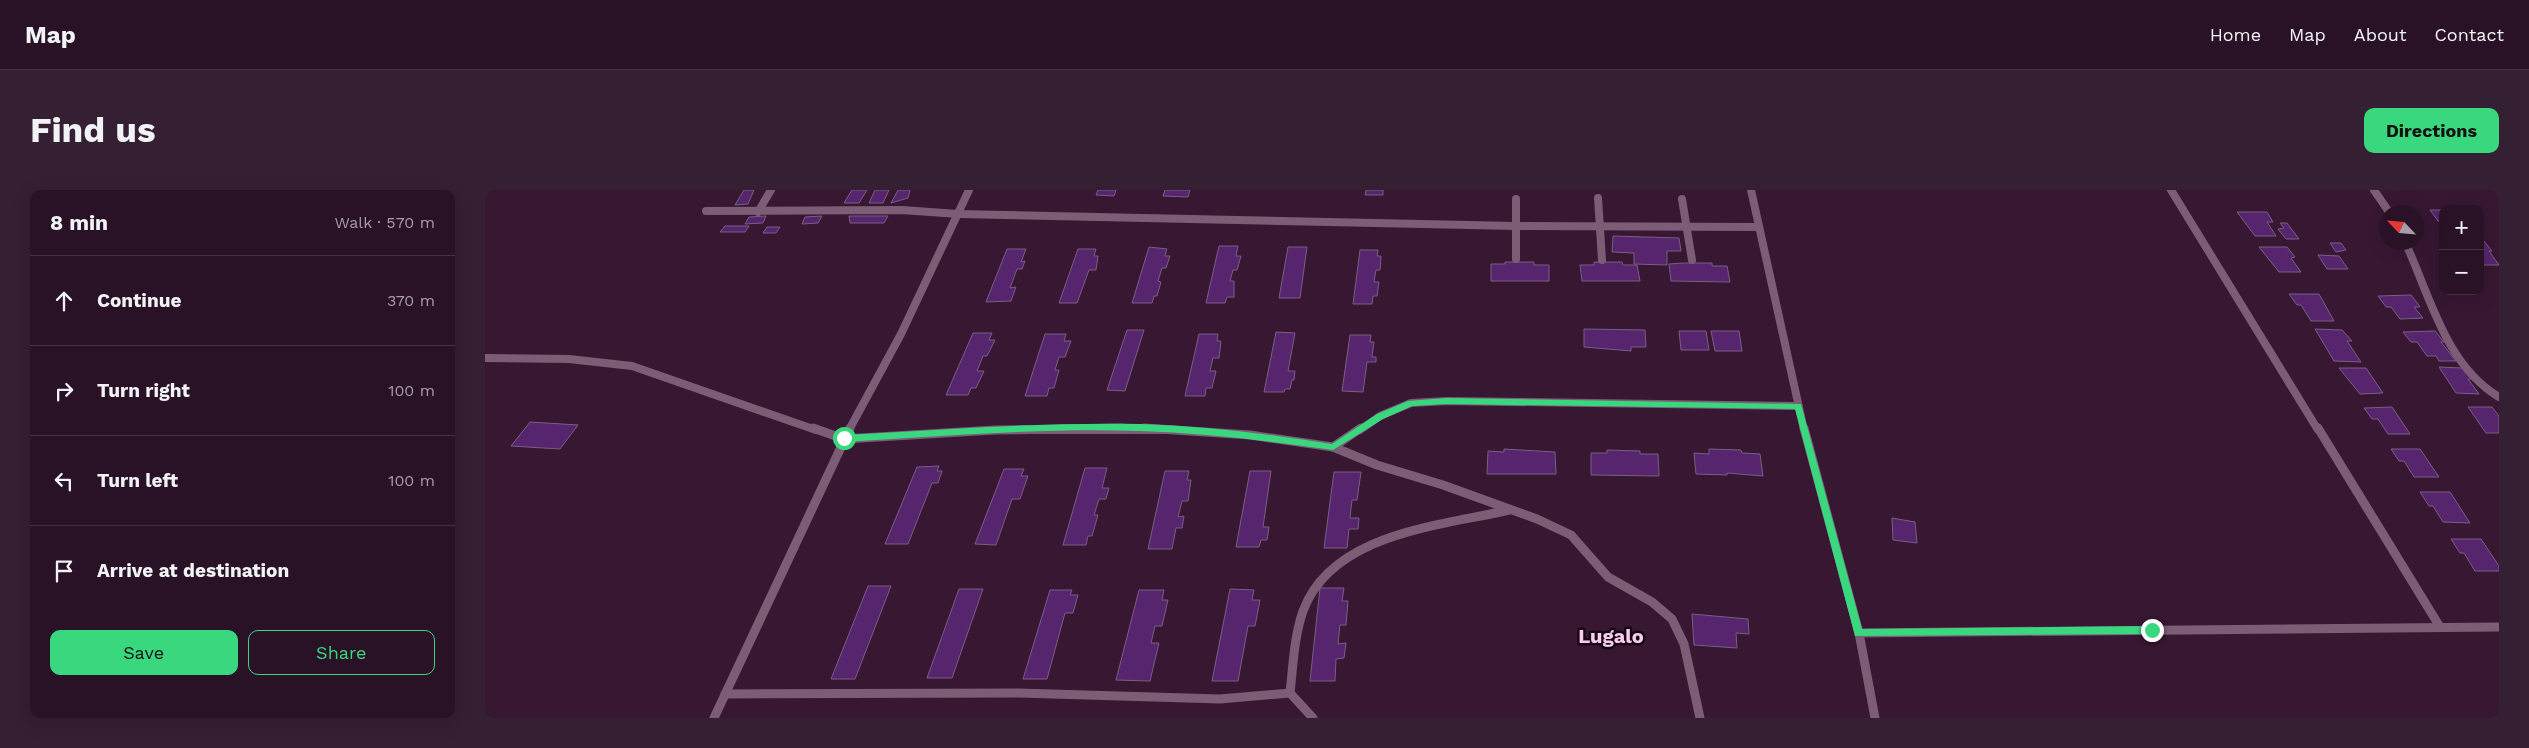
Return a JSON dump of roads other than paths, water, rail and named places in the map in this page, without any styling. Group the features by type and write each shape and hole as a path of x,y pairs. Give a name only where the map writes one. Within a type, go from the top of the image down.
{"lane":[{"path":"758,212 771,190"},
{"path":"713,718 844,438 901,334 969,190"},
{"path":"1751,190 1798,406 1859,633 1875,718"},
{"path":"2171,190 2440,627"},
{"path":"2374,190 2384,205"},
{"path":"1597,198 1602,260"},
{"path":"1516,199 1516,259"},
{"path":"1682,199 1691,260"},
{"path":"706,211 902,210 958,214 1515,226 1758,227"},
{"path":"2409,250 2419,268 2431,306 2449,346 2481,383 2490,392 2499,397"},
{"path":"485,358 569,359 632,366 844,438 995,430 1140,428 1250,435 1333,447 1377,465 1443,485 1537,519 1571,535 1608,577 1652,602 1672,620 1683,644 1695,688 1700,718"},
{"path":"1333,447 1380,416 1411,403 1447,401 1798,406"},
{"path":"1290,694 1298,635 1307,602 1318,584 1339,564 1374,542 1509,510"},
{"path":"1859,633 2499,626"},
{"path":"725,694 1009,693 1163,699 1220,699 1290,694"},
{"path":"1290,694 1313,718"}],"district":[{"name":"Lugalo","path":"1611,636"}]}
